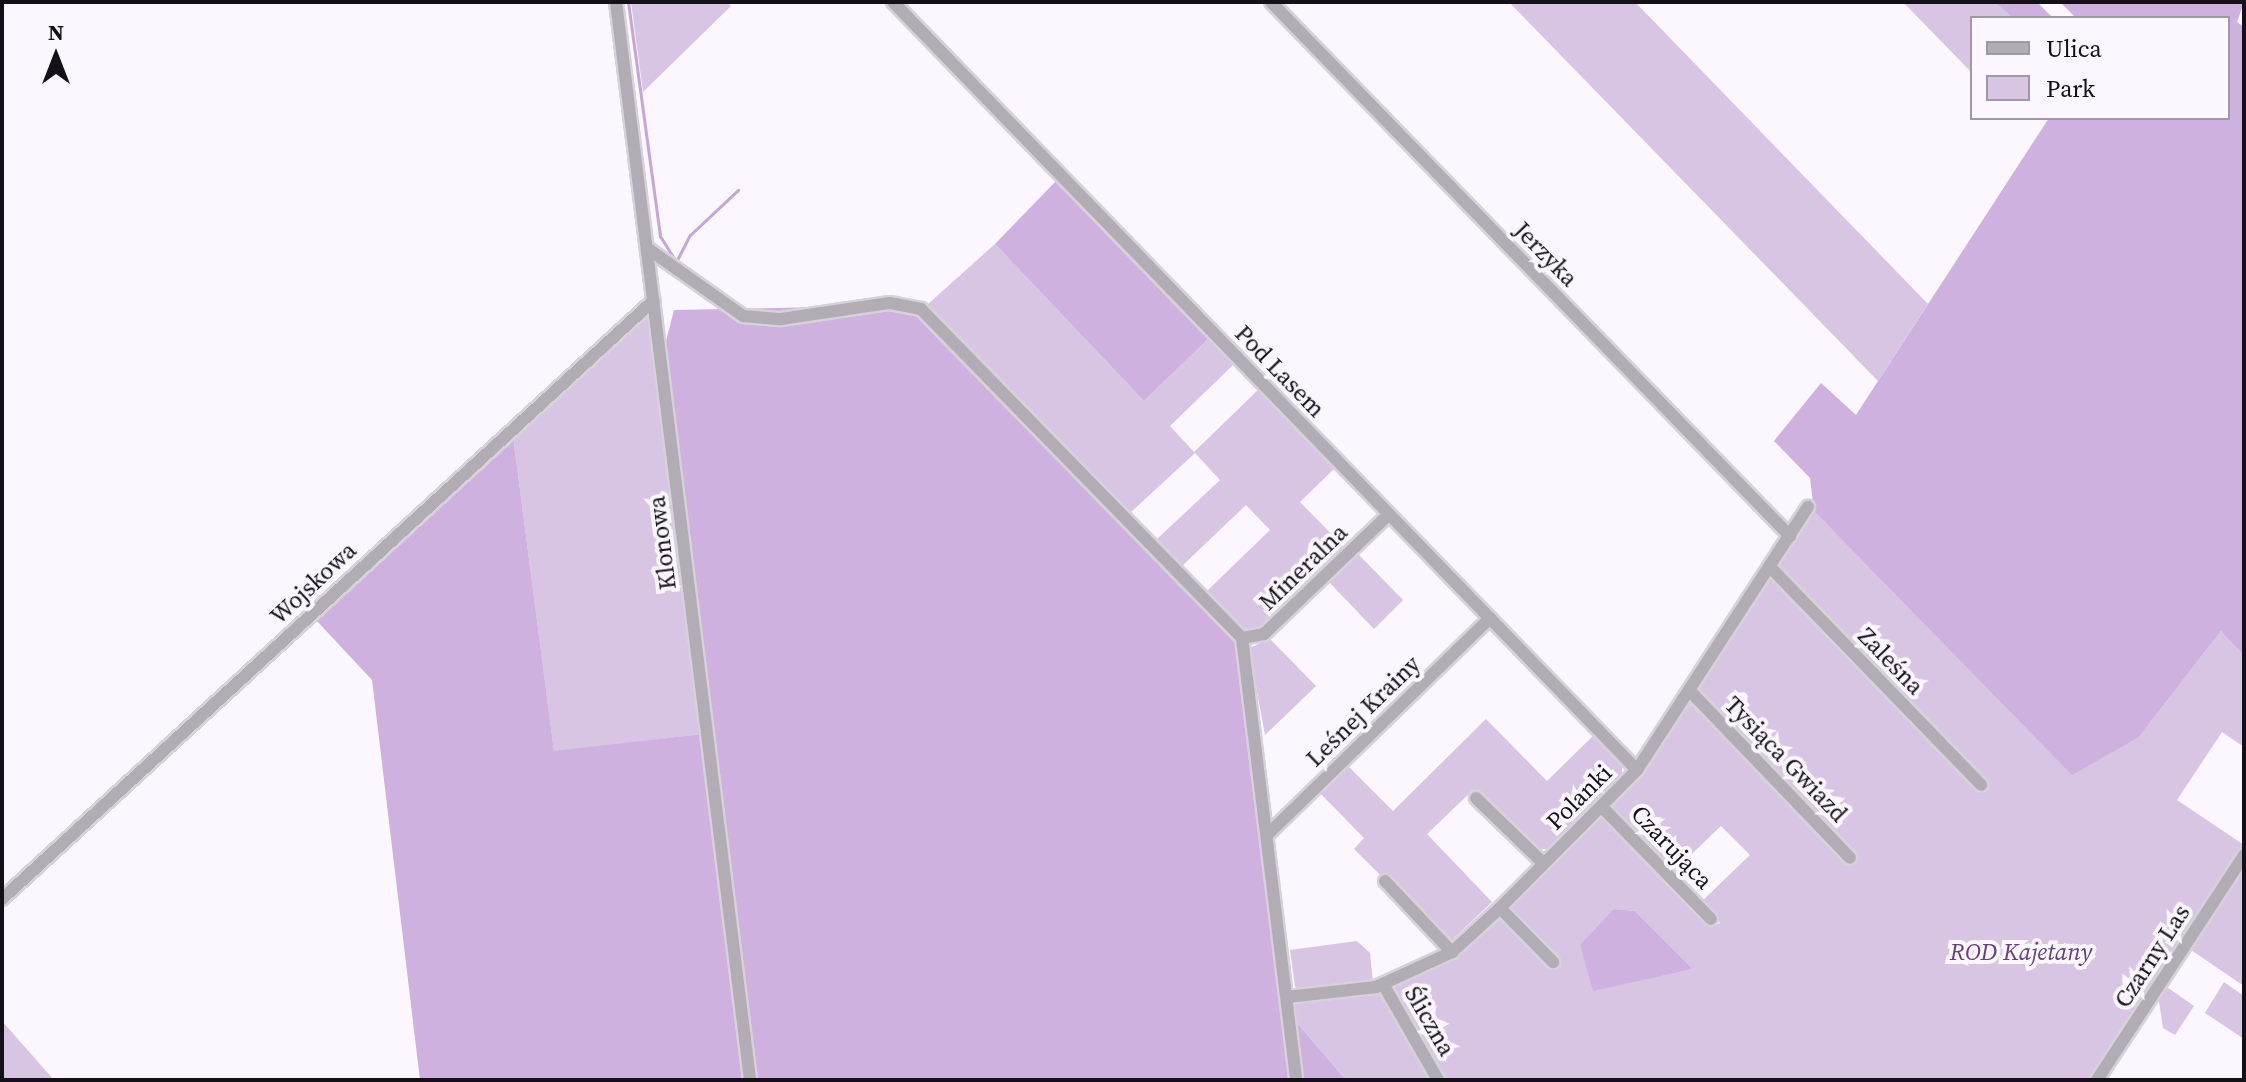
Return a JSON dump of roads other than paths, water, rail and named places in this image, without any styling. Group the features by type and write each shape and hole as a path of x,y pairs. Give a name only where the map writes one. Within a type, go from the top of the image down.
{"street":[{"name":"Klonowa","path":"616,2 750,1080"},
{"name":"Pod Lasem","path":"893,2 1637,770"},
{"name":"Jerzyka","path":"1271,2 1790,536"},
{"path":"647,248 743,316 781,319 890,303 921,309 1242,638 1296,1080"},
{"name":"Wojskowa","path":"2,899 654,300"},
{"name":"Polanki","path":"1287,997 1383,984 1452,952 1500,908 1637,770 1808,507"},
{"name":"Mineralna","path":"1242,638 1264,634 1388,515"},
{"name":"Zaleśna","path":"1771,568 1981,785"},
{"name":"Leśnej Krainy","path":"1267,835 1490,618"},
{"name":"Tysiąca Gwiazd","path":"1690,691 1850,858"},
{"path":"1476,798 1543,863"},
{"name":"Czarująca","path":"1602,807 1711,919"},
{"name":"Czarny Las","path":"2097,1080 2244,855"},
{"path":"1385,881 1452,952"},
{"path":"1500,908 1553,962"},
{"name":"Śliczna","path":"1383,984 1438,1080"}],"waterway":[{"path":"628,2 660,236 676,262 690,235 738,190"}],"park label":[{"name":"ROD Kajetany","path":"2021,952"}]}
